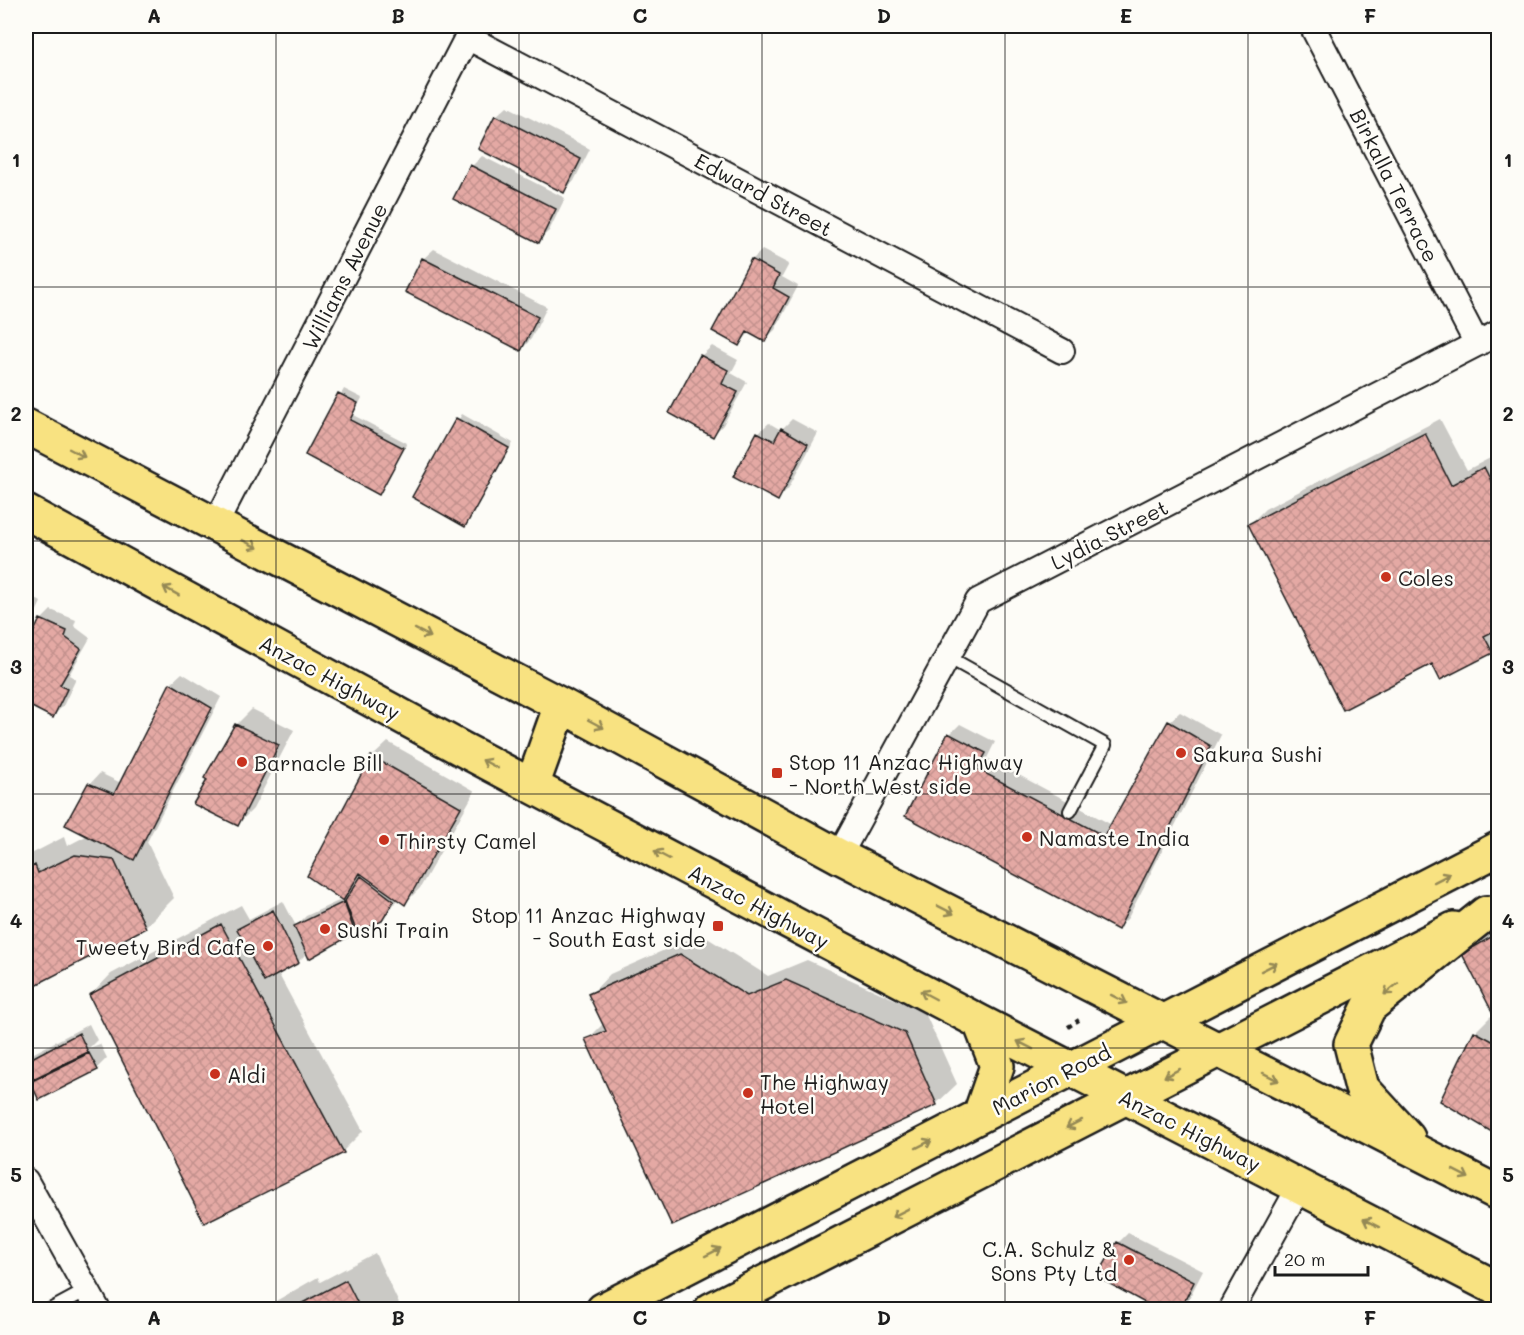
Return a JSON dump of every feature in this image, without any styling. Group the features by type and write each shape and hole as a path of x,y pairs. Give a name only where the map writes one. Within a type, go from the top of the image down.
{"main road":[{"path":"26,426 561,705 839,856 1498,1193"},
{"name":"Anzac Highway","path":"26,512 532,786 980,1022 1498,1289"},
{"path":"532,786 561,705"},
{"name":"Marion Road","path":"603,1310 1498,849"},
{"path":"711,1310 1492,910"},
{"path":"1423,1155 1362,1088 1351,1044 1369,1007 1492,910"},
{"path":"980,1022 997,1066 980,1115"}],"street":[{"name":"Birkalla Terrace","path":"1312,26 1477,344"},
{"name":"Edward Street","path":"470,32 1062,351"},
{"name":"Williams Avenue","path":"215,525 470,32"},
{"name":"Lydia Street","path":"839,856 978,601 1498,333"},
{"path":"26,1182 93,1300"},
{"path":"1232,1310 1300,1186"}],"lane":[{"path":"948,657 1105,745 1070,812"},
{"path":"50,1310 93,1300"}],"path":[{"path":"1068,1027 1079,1020"}],"building":[{"path":"495,115 581,159 564,193 478,149"},
{"path":"470,165 556,209 539,243 453,199"},
{"path":"422,258 538,317 521,351 405,292"},
{"path":"751,259 779,275 773,288 789,297 765,342 747,332 739,346 712,331"},
{"path":"700,355 728,370 722,384 738,392 713,437 669,413"},
{"path":"338,393 358,403 350,420 404,448 379,495 305,455"},
{"path":"456,418 509,448 465,527 412,497"},
{"path":"781,428 808,444 778,501 733,477 757,432 774,441"},
{"name":"Coles","path":"1425,433 1451,485 1484,467 1498,495 1498,629 1484,636 1493,653 1440,680 1432,664 1343,710 1248,524"},
{"path":"40,619 67,631 65,637 81,649 60,685 67,689 53,718 26,704 26,648"},
{"path":"170,683 212,708 134,860 65,825 88,783 114,794"},
{"path":"1168,721 1211,746 1118,930 905,816 948,733 986,753 977,769 1104,836"},
{"name":"Barnacle Bill","path":"235,724 279,745 238,826 193,804 207,780 204,778"},
{"name":"Thirsty Camel","path":"371,756 461,807 405,905 360,873 343,901 307,876"},
{"path":"75,855 114,860 146,928 26,990 26,870 35,865 38,873"},
{"path":"361,876 394,901 382,921 357,933 345,901"},
{"name":"Sushi Train","path":"344,902 355,933 309,959 294,926"},
{"name":"Tweety Bird Cafe","path":"273,910 299,963 264,982 237,929"},
{"name":"Aldi","path":"221,924 344,1153 204,1223 89,995"},
{"path":"1498,933 1498,1023 1462,954"},
{"path":"680,954 747,996 786,980 905,1033 937,1105 672,1226 585,1039 606,1031 588,994"},
{"path":"1474,1031 1498,1044 1498,1128 1495,1134 1440,1101"},
{"path":"79,1033 88,1052 29,1081 26,1074 26,1061"},
{"path":"89,1053 98,1070 39,1100 30,1082"},
{"name":"C.A. Schulz & Sons Pty Ltd","path":"1117,1242 1194,1282 1180,1310 1158,1310 1097,1277"},
{"path":"346,1280 361,1310 281,1310 289,1305 291,1309"}],"place":[{"name":"Coles","path":"1386,577"},
{"name":"Sakura Sushi","path":"1181,753"},
{"name":"Barnacle Bill","path":"242,762"},
{"name":"Stop 11 Anzac Highway - North West side","path":"777,773"},
{"name":"Namaste India","path":"1027,837"},
{"name":"Thirsty Camel","path":"384,840"},
{"name":"Stop 11 Anzac Highway - South East side","path":"718,926"},
{"name":"Sushi Train","path":"325,929"},
{"name":"Tweety Bird Cafe","path":"268,946"},
{"name":"Aldi","path":"215,1074"},
{"name":"The Highway Hotel","path":"748,1093"},
{"name":"C.A. Schulz & Sons Pty Ltd","path":"1129,1260"}]}
